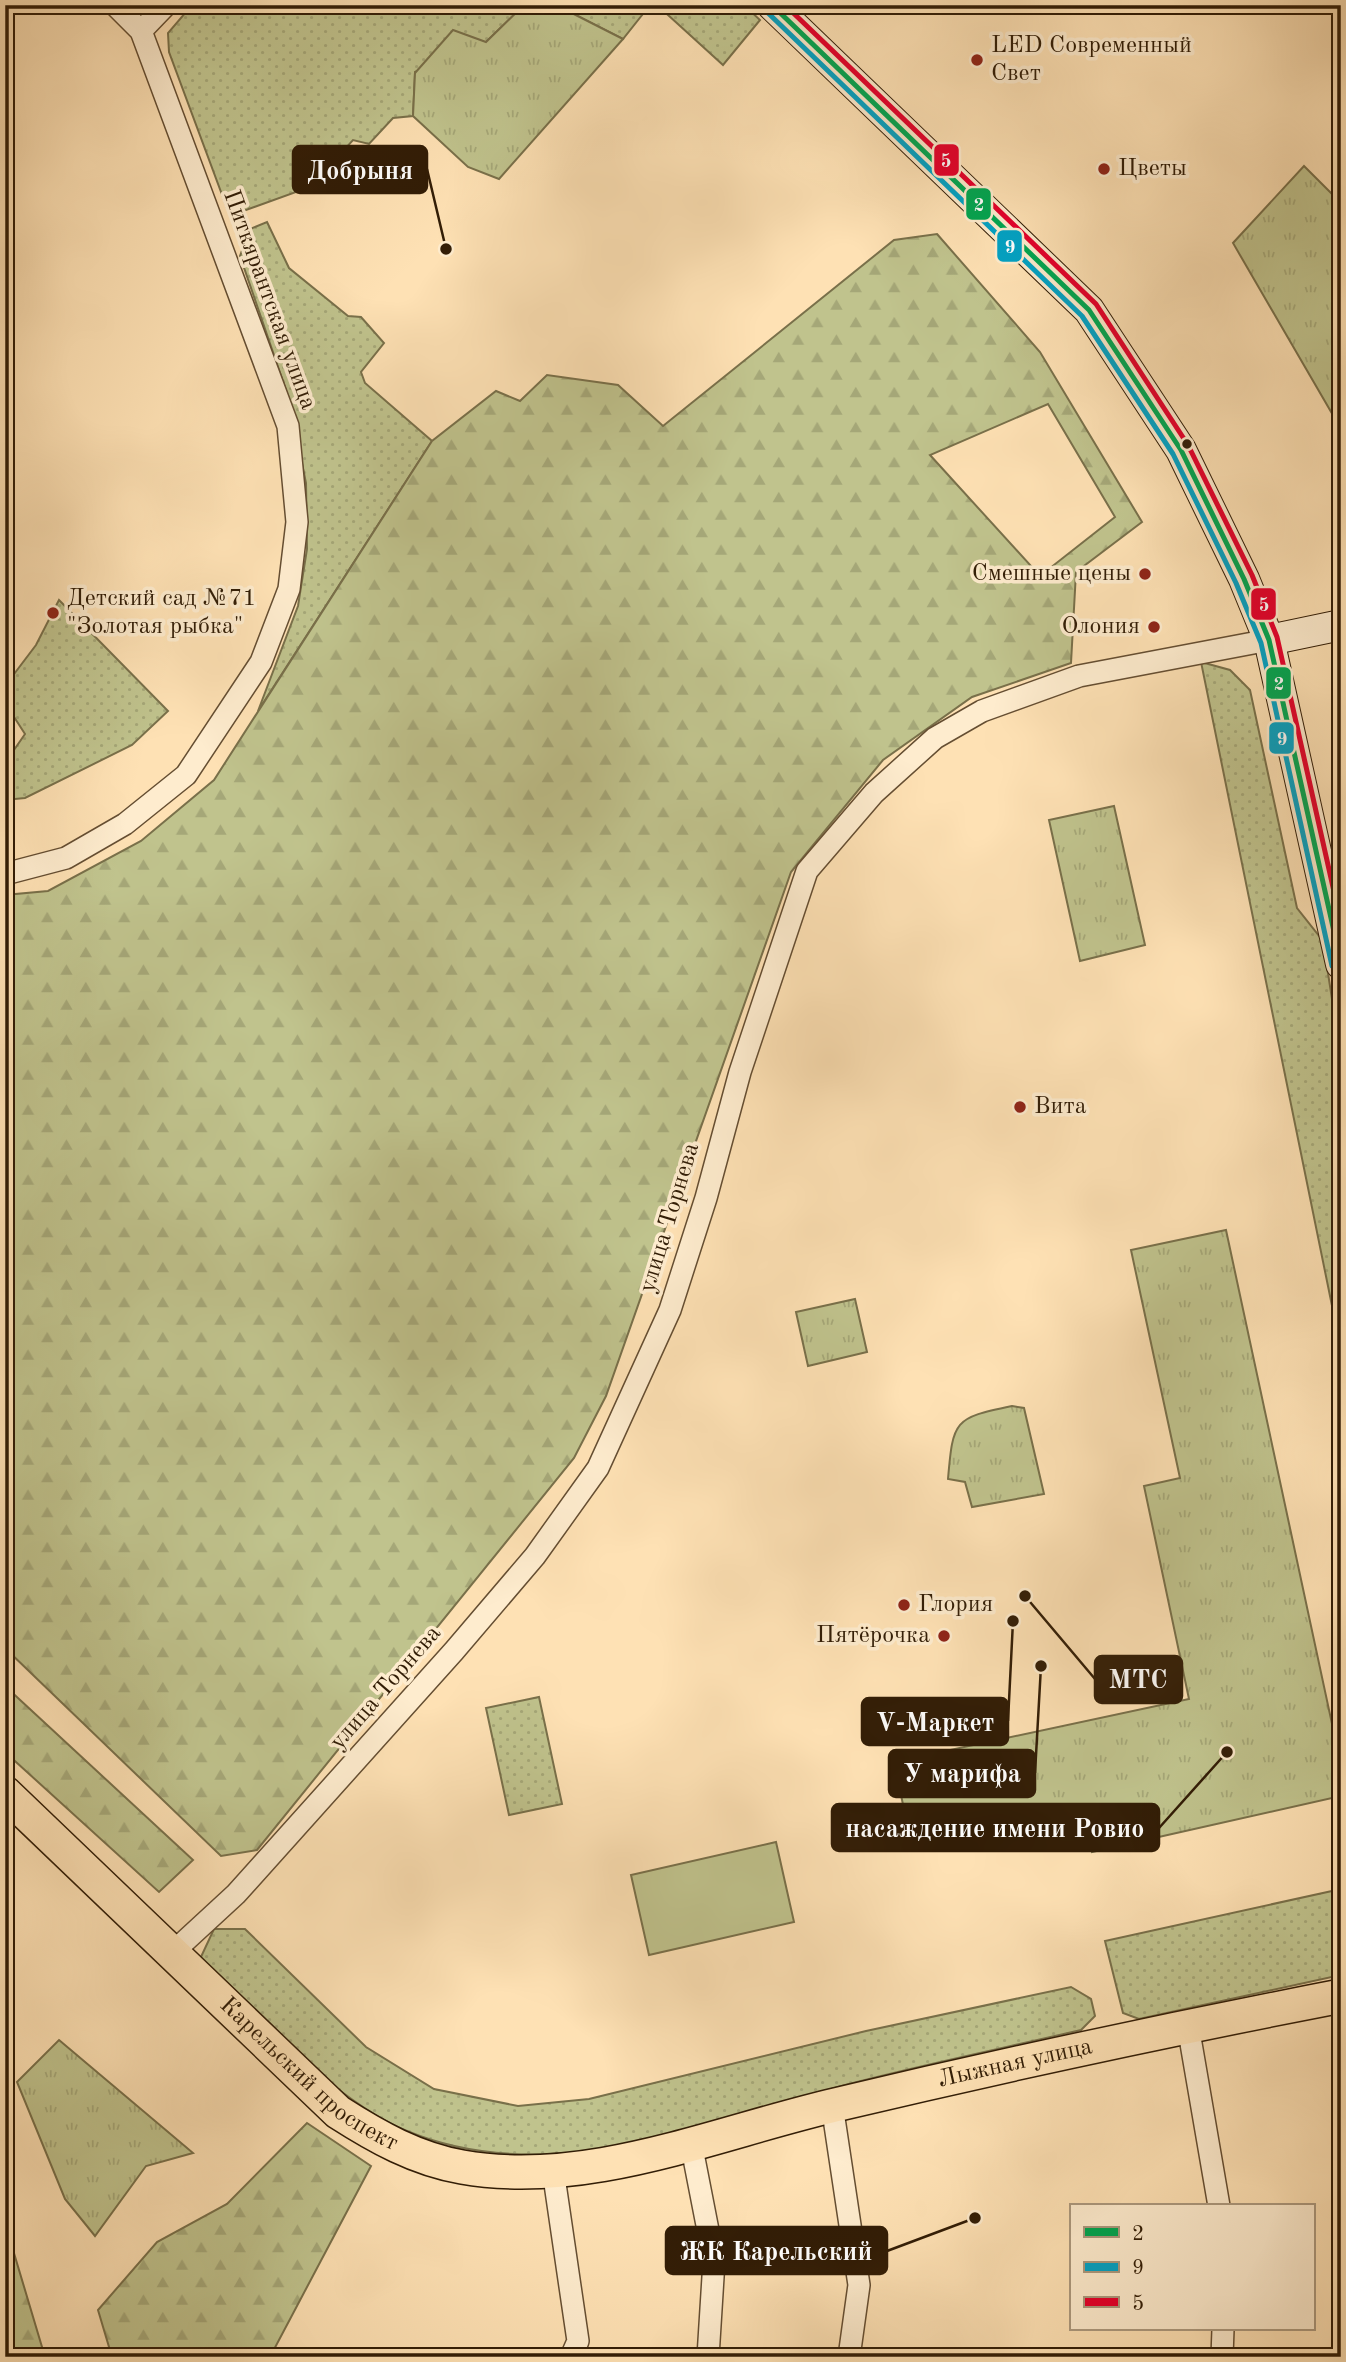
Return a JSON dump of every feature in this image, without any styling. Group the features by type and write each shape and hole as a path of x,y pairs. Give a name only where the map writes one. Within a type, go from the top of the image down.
{"main road":[{"path":"775,6 1088,310 1181,450 1244,579 1269,640 1341,964"},
{"path":"1269,640 1341,625"},
{"name":"Карельский проспект","path":"5,1793 338,2112 377,2136 417,2155 463,2168 553,2170 620,2160 691,2143"},
{"name":"Лыжная улица","path":"691,2143 832,2105 1188,2026 1341,1996"}],"street":[{"name":"Питкярантская улица","path":"5,874 66,858 125,824 186,775 261,662 289,589 297,522 288,426 141,31 115,5"},
{"path":"141,31 166,5"},
{"name":"улица Торнева","path":"172,1953 236,1894 454,1651 535,1556 598,1468 670,1310 706,1198 740,1072 807,872 874,793 935,738 982,711 1079,676 1269,640"},
{"path":"1188,2026 1219,2204"},
{"path":"832,2105 859,2284 849,2357"},
{"path":"691,2143 714,2261 708,2357"},
{"path":"553,2170 579,2341 571,2357"},
{"path":"1223,2330 1226,2356"}],"green space":[{"path":"192,5 524,5 486,42 415,72 413,116 393,118 369,144 353,140 310,187 246,210 227,208 169,52 168,33"},
{"path":"524,5 556,5 623,39 499,179 468,167 413,116 415,73 453,30 486,42"},
{"path":"556,5 650,5 623,39"},
{"path":"657,5 744,5 760,20 723,65"},
{"path":"1304,166 1341,203 1341,429 1233,243"},
{"path":"267,222 289,268 348,316 361,317 384,343 361,372 365,383 432,441 258,711 298,606 307,549 306,483 289,399 240,256 250,229"},
{"path":"937,234 1040,352 1142,522 1076,572 1071,663 972,697 883,760 791,872 606,1396 574,1458 257,1850 221,1856 5,1648 5,895 48,891 141,841 214,780 432,441 496,391 520,401 547,375 618,385 663,426 894,240","holes":["1048,404 1115,517 1040,576 930,455"]},
{"name":"Детский сад №71 \"Золотая рыбка\"","path":"59,600 168,711 132,745 25,798 5,800 5,763 25,734 5,703 5,686 36,645"},
{"path":"1201,662 1230,670 1250,690 1297,908 1323,941 1341,1057 1341,1350"},
{"path":"1114,806 1145,945 1080,961 1049,820"},
{"path":"1226,1230 1340,1761 1341,1796 1092,1852 1082,1811 912,1847 894,1762 1189,1699 1144,1486 1180,1478 1131,1250"},
{"path":"855,1299 867,1352 808,1366 796,1312"},
{"path":"1012,1406 1024,1408 1044,1494 972,1507 965,1482 948,1479 955,1433 960,1425 978,1414"},
{"path":"5,1686 193,1860 159,1892 5,1752"},
{"path":"539,1697 562,1804 509,1815 486,1708"},
{"path":"776,1842 794,1922 649,1955 631,1875"},
{"path":"1341,1889 1341,1975 1139,2019 1123,2013 1105,1941"},
{"path":"214,1929 245,1929 366,2047 434,2089 518,2106 589,2099 866,2031 1071,1987 1091,1999 1095,2016 1081,2030 849,2084 685,2131 573,2153 517,2154 462,2148 407,2131 351,2099 271,2030 200,1959"},
{"path":"59,2040 193,2153 146,2166 95,2236 65,2199 17,2082"},
{"path":"307,2123 371,2166 270,2357 112,2357 98,2310 157,2242 227,2204"},
{"path":"5,2223 45,2357 5,2357"}],"transit line":[{"name":"2","path":"772,5 1089,310 1181,450 1244,579 1269,640 1341,963"},
{"name":"5","path":"785,5 1096,304 1188,445 1252,575 1277,637 1341,923"},
{"name":"9","path":"766,11 1082,316 1173,454 1236,583 1261,643 1332,966"}],"place":[{"name":"LED Современный Свет","path":"977,60"},
{"name":"Цветы","path":"1104,169"},
{"name":"Добрыня","path":"446,249"},
{"name":"Смешные цены","path":"1145,574"},
{"name":"Детский сад №71 \"Золотая рыбка\"","path":"53,613"},
{"name":"Олония","path":"1154,627"},
{"name":"Вита","path":"1020,1107"},
{"name":"МТС","path":"1025,1596"},
{"name":"Глория","path":"904,1605"},
{"name":"V-Маркет","path":"1013,1621"},
{"name":"Пятёрочка","path":"944,1636"},
{"name":"У марифа","path":"1041,1666"},
{"name":"насаждение имени Ровио","path":"1227,1752"},
{"name":"ЖК Карельский","path":"975,2218"}]}
